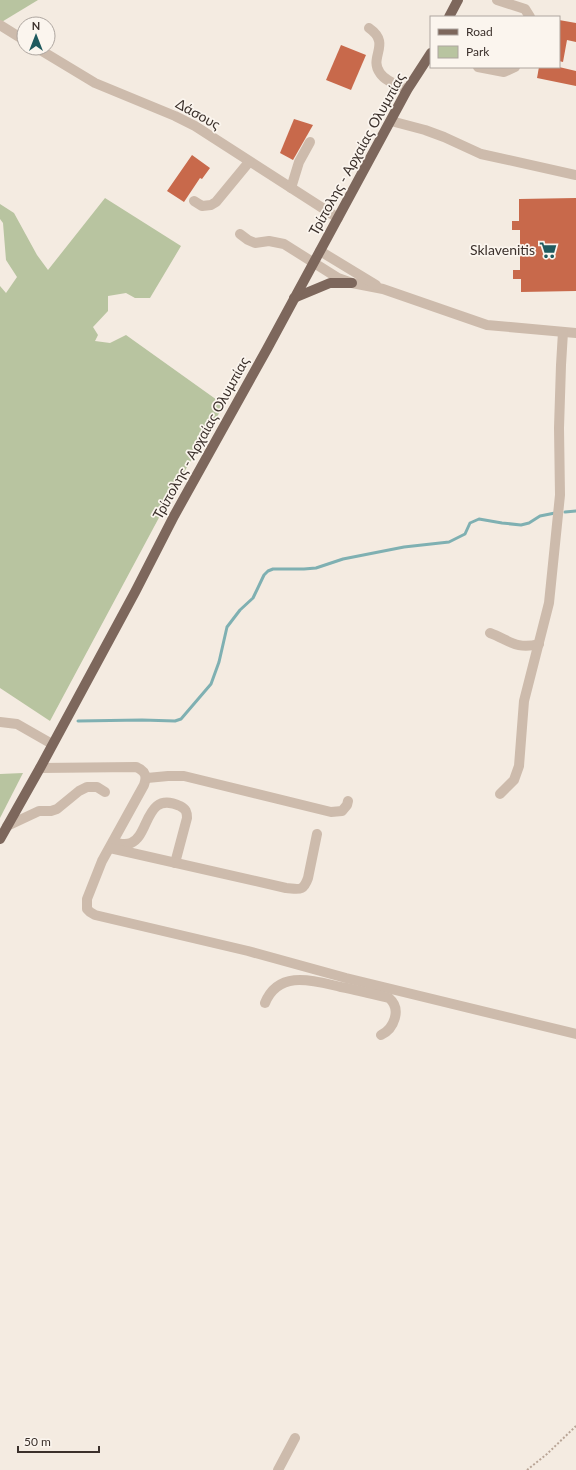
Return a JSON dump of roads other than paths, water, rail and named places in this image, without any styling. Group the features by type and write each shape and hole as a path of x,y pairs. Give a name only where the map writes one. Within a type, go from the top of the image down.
{"main road":[{"path":"450,16 458,0"},
{"name":"Τρίπολης - Αρχαίας Ολυμπίας","path":"0,839 135,592 174,516 407,90 430,56"},
{"path":"294,298 330,283 352,283"}],"street":[{"path":"497,0 525,9 529,16"},
{"path":"0,25 16,35"},
{"path":"369,28 379,38 380,46 376,64 380,74 407,90"},
{"name":"Δάσους","path":"50,56 95,83 175,116 195,126 338,218"},
{"path":"483,68 504,72 513,68"},
{"path":"391,120 444,137 481,154 576,175"},
{"path":"291,188 299,162 310,142"},
{"path":"194,201 202,206 216,202 249,162"},
{"path":"240,234 256,243 269,241 284,244 338,278 352,283 383,289 488,325 576,333"},
{"path":"320,251 383,289"},
{"path":"500,794 514,780 519,766 524,701 548,604 560,501 559,428 563,332"},
{"path":"490,634 500,637 512,645 527,646 539,644"},
{"path":"0,722 17,724 52,744"},
{"path":"40,768 136,767 144,771 147,778"},
{"path":"147,778 184,776 331,812 342,811 347,805 348,801"},
{"path":"147,778 102,861 86,903 90,912 95,915 248,950 372,989 390,998 396,1007 395,1018 392,1026 387,1032 380,1035"},
{"path":"7,826 39,811 51,811 87,787 97,787 105,792"},
{"path":"111,845 131,842 137,838 151,812 157,805 176,804 184,808 187,812 187,818 175,863"},
{"path":"111,845 175,863 286,888 299,889 306,885 317,834"},
{"path":"265,1003 267,996 283,983 294,980 309,980 372,989 576,1034"},
{"path":"278,1470 296,1438"}],"waterway":[{"path":"565,512 576,511"},
{"path":"78,721 175,721 181,719 211,684 219,662 227,627 240,610 253,598 264,575 268,571 273,569 316,568 343,559 404,547 449,542 465,534 470,523 479,519 521,525 529,523 540,516 555,513"}],"place":[{"name":"Sklavenitis","path":"548,250"}]}
